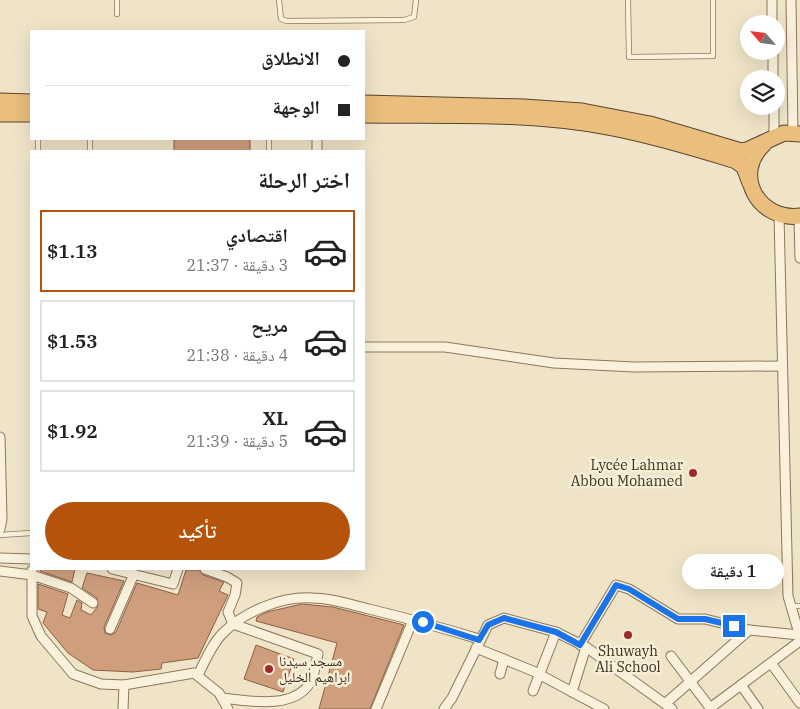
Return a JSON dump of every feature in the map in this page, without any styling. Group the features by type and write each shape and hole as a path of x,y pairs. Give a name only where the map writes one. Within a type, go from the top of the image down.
{"highway":[{"path":"0,101 30,102"},
{"path":"365,103 555,108 607,115 650,124 736,150 747,150 770,139 797,133"},
{"path":"0,114 30,114"},
{"path":"365,115 537,119 606,127 660,139 736,161 744,167 760,203 779,215 800,216"},
{"path":"750,183 751,164 760,148 770,139"}],"street":[{"path":"772,0 772,15"},
{"path":"791,0 797,133"},
{"path":"770,139 773,115"},
{"path":"779,215 788,596 796,606 800,636"},
{"path":"800,216 800,258"},
{"path":"365,347 445,347 554,363 634,367 782,366"},
{"path":"0,438 2,519 0,529"},
{"path":"0,558 30,559"},
{"path":"116,570 173,584 178,570"},
{"path":"208,570 228,577 237,583 236,595 228,612 233,624 318,654 311,681 302,696 293,702 271,705 223,698"},
{"path":"0,571 32,572 85,595 93,603"},
{"path":"32,572 32,616 41,636 73,674 86,680 124,685 184,673 198,675 223,698 228,709"},
{"path":"110,629 134,574"},
{"path":"572,692 583,646 616,585 629,589 678,619 705,619 748,630 800,636"},
{"path":"198,675 212,648 233,624 253,611 287,600 313,598 413,620 477,644 504,659 541,675 604,709"},
{"path":"444,709 452,698 488,625 504,618 556,632 583,646 669,706 689,680 748,630"},
{"path":"376,709 413,620"},
{"path":"533,691 541,675 556,632"},
{"path":"671,656 710,708 771,663 800,636"},
{"path":"500,674 504,659"},
{"path":"771,663 800,703"},
{"path":"123,709 124,685"},
{"path":"741,685 758,709"}],"lane":[{"path":"117,0 118,14"},
{"path":"279,0 281,18 287,21 404,20 414,18 416,0"},
{"path":"628,0 629,57 714,56 713,0"},
{"path":"0,535 30,534"}],"building":[{"path":"174,140 250,140 250,150 174,150"},
{"path":"40,570 75,570 72,582"},
{"path":"186,570 199,570 203,575 224,582 219,591 228,595 198,658 162,663 161,669 133,672 93,670 68,653 43,623 47,612 38,609 38,584 68,594 62,615 70,618 77,600 82,603 81,610 91,615 98,606 97,598 82,588 87,573 124,581 104,627 105,633 111,635 116,632 137,583 178,595"},
{"path":"302,604 333,607 404,625 370,709 319,709 337,643 256,621 257,617 267,612"},
{"name":"مسجد سيدنا ابراهيم الخليل","path":"256,645 294,659 283,692 244,679"}],"place":[{"name":"Lycée Lahmar Abbou Mohamed","path":"693,473"},
{"name":"Shuwayh Ali School","path":"628,635"},
{"name":"مسجد سيدنا ابراهيم الخليل","path":"269,669"}],"route":[{"path":"423,622 479,640 488,625 504,618 556,632 580,645 616,585 629,589 678,619 705,619 734,626"}]}
